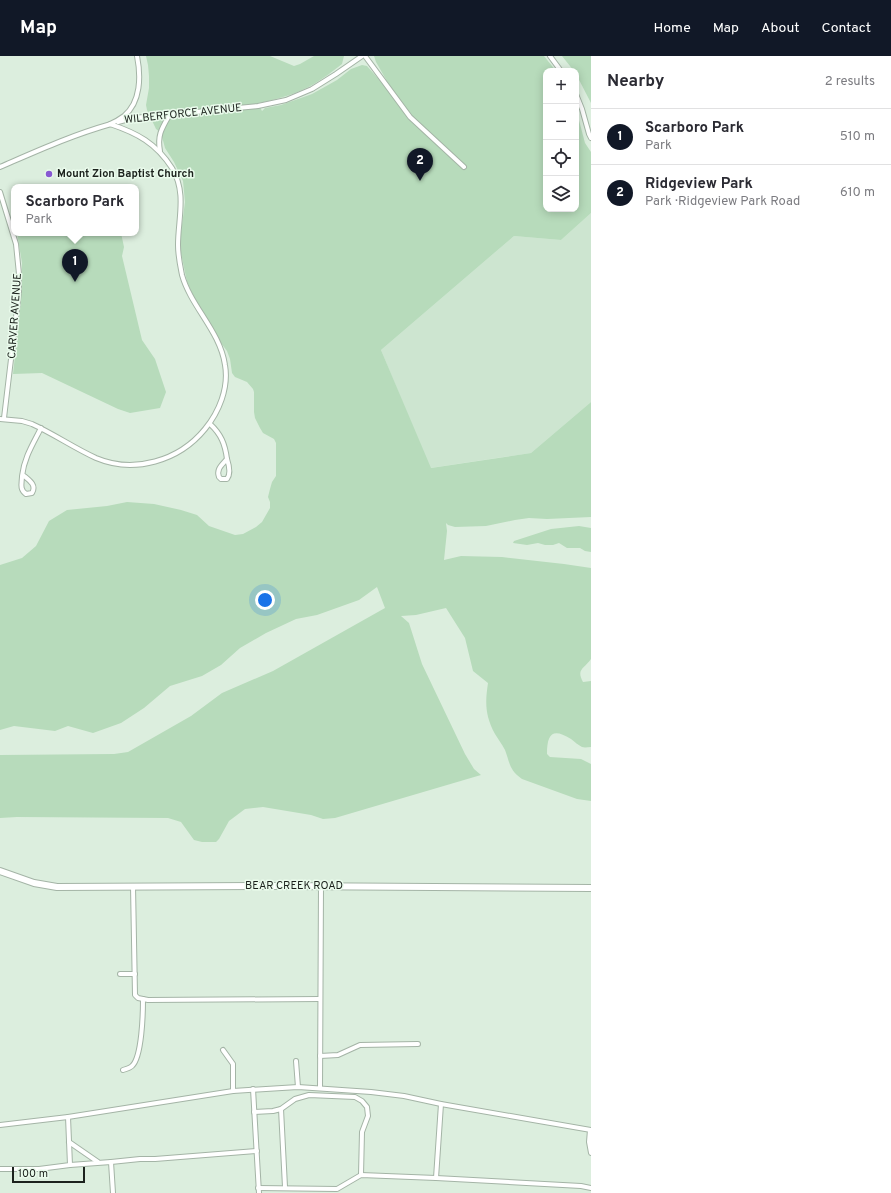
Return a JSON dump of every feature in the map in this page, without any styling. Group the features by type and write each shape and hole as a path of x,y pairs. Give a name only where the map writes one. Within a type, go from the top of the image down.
{"street":[{"path":"110,124 124,116 131,107 135,98 139,78 137,56"},
{"name":"WILBERFORCE AVENUE","path":"0,168 83,132 133,118 252,107 286,100 312,89 362,56"},
{"path":"365,56 410,117 464,167"},
{"path":"550,56 559,68"},
{"path":"579,102 591,138"},
{"path":"160,152 159,136 170,114"},
{"path":"2,419 22,421 41,428 97,458 116,463 133,465 153,462 173,455 186,448 198,438 210,424 219,408 226,381 225,366 222,352 218,343 194,302 183,279 178,256 181,203 180,190 173,170 152,144 125,129 110,124"},
{"name":"CARVER AVENUE","path":"0,192 11,228"},
{"name":"CARVER AVENUE","path":"2,419 19,292 19,274 16,244 14,236"},
{"path":"210,424 222,438 228,463 229,475 227,480 224,480 219,477 218,472 227,459"},
{"path":"23,475 23,468 26,459 41,428"},
{"name":"BEAR CREEK ROAD","path":"0,871 26,881 48,886 66,887 321,886 591,888"},
{"path":"133,886 135,995 138,998 163,1000 320,999"},
{"path":"320,1088 321,886"},
{"path":"120,974 135,974"},
{"path":"123,1070 132,1066 135,1061 141,1035 143,999"},
{"path":"320,1056 338,1055 360,1045 418,1044"},
{"path":"223,1050 233,1064 233,1090"},
{"path":"296,1061 298,1086"},
{"path":"0,1125 68,1117 233,1090 298,1086 397,1095 590,1130 589,1142 591,1153"},
{"path":"253,1089 259,1193"},
{"path":"254,1112 281,1109 295,1099 309,1095 355,1097 362,1101 367,1107 368,1116 366,1125 362,1132 361,1175"},
{"path":"436,1178 441,1104"},
{"path":"281,1109 285,1187"},
{"path":"68,1117 70,1165"},
{"path":"69,1142 98,1162"},
{"path":"0,1169 39,1169 98,1162 257,1151"},
{"path":"111,1162 113,1193"},
{"path":"258,1188 285,1187 337,1189 361,1175 581,1186 591,1188"}],"shaded area":[{"path":"146,56 270,56 294,66 314,56 344,56 342,64 308,87 287,96 258,103 262,111 265,108 281,105 312,94 337,80 351,69 362,65 367,66 383,84 388,83 374,56 544,56 554,68 543,68 543,212 579,212 579,120 585,143 591,152 591,213 561,240 514,236 381,350 431,468 531,453 591,402 591,517 547,519 529,518 486,526 455,527 446,523 447,531 444,560 461,556 502,557 591,568 591,659 582,669 580,674 583,682 591,681 591,747 582,747 571,739 555,733 552,734 548,741 547,754 550,757 581,759 591,764 591,801 577,799 522,779 510,766 505,750 489,721 486,703 488,683 473,671 465,638 446,608 416,615 401,616 409,623 422,664 465,754 474,769 481,775 335,818 323,819 311,815 263,807 245,809 229,821 216,842 202,842 194,840 181,822 168,818 0,818 0,755 114,754 128,752 191,716 222,693 273,671 385,608 377,587 359,600 317,615 296,619 266,633 240,648 221,665 202,676 170,686 144,708 121,723 93,733 68,726 55,731 14,726 0,730 0,565 22,558 36,546 49,521 67,510 107,506 127,502 154,504 197,515 209,526 235,535 243,534 256,527 262,522 270,508 268,497 272,482 276,476 276,443 274,439 263,433 260,428 255,418 253,389 247,382 235,377 232,373 227,351 218,339 187,282 180,240 185,202 183,181 165,148 161,133 156,129 147,110 146,105 149,88"},
{"path":"562,56 591,56 591,103 579,80 579,68 572,68"},
{"path":"591,213 591,402 531,453 430,468 381,350 514,236 561,240"},
{"path":"18,236 122,236 124,247 122,256 142,340 155,359 166,392 160,408 130,413 118,409 42,373 13,374 21,301 22,263"},
{"path":"579,526 591,528 591,552 580,548 567,548 559,543 553,545 538,543 527,545 513,543 514,541 551,529"}],"place":[{"name":"Mount Zion Baptist Church","path":"49,174"},
{"name":"Ridgeview Park","path":"420,181"},
{"name":"Scarboro Park","path":"75,282"}]}
